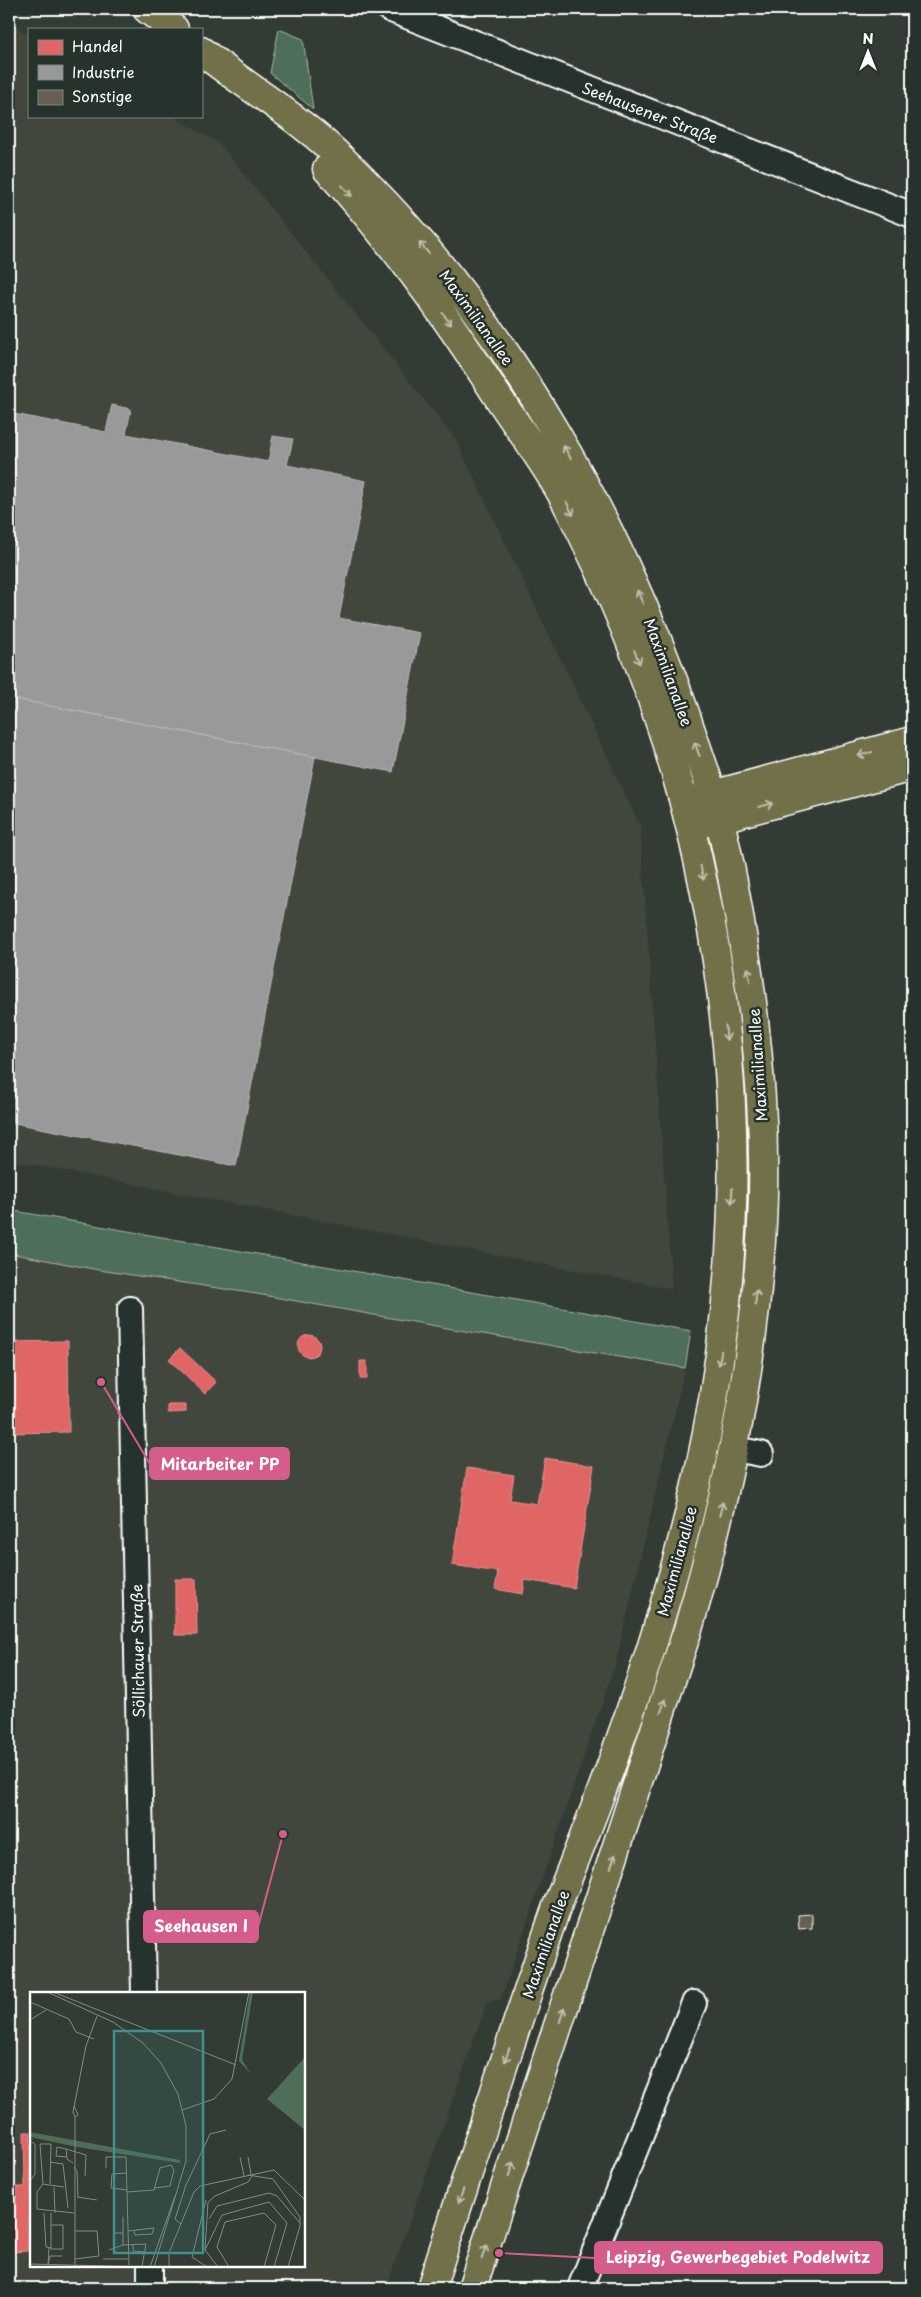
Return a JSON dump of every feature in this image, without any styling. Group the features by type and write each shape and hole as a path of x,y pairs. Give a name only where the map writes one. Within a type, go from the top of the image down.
{"main road":[{"path":"147,9 173,28"},
{"name":"Maximilianallee","path":"202,52 302,124 393,212 443,270 485,325 535,399 590,495 639,593 663,652 716,807 733,878 756,1023 762,1132 761,1252 751,1346 748,1452 710,1556 685,1638 472,2288"},
{"name":"Maximilianallee","path":"269,102 292,132 351,195 405,263 465,345 550,473 588,547 626,630 654,700 688,814 720,977 730,1078 733,1180 727,1294 722,1347 706,1441 680,1550 661,1618 617,1749 554,1915 430,2288"},
{"path":"716,807 912,741"},
{"path":"688,814 912,767"}],"street":[{"name":"Seehausener Straße","path":"389,9 912,215"},
{"name":"Söllichauer Straße","path":"130,1309 144,1992"},
{"path":"580,2288 694,2003"},
{"path":"150,2267 150,2288"}],"shaded area":[{"path":"9,23 28,34 28,118 175,118 219,143 456,440 640,826 672,1289 9,1160"},
{"path":"9,1253 99,1270 257,1294 685,1368 615,1665 501,1999 487,2002 386,2288 9,2288"}],"green space":[{"path":"279,29 303,39 313,109 270,73"},
{"path":"9,1210 691,1331 685,1368 257,1294 99,1270 9,1253"}],"building: Handel":[{"path":"309,1335 317,1338 320,1346 317,1354 309,1357 301,1354 298,1346 301,1338"},
{"path":"68,1341 69,1432 9,1433 9,1342"},
{"path":"180,1348 216,1382 205,1394 169,1359"},
{"path":"360,1361 367,1361 367,1379 360,1379"},
{"path":"168,1405 186,1405 186,1412 168,1413"},
{"path":"545,1458 594,1466 574,1588 525,1580 523,1594 495,1589 498,1572 452,1565 467,1468 514,1475 510,1500 537,1504"},
{"path":"175,1579 196,1579 197,1635 175,1635"},
{"path":"24,2132 30,2132 30,2223 27,2223 28,2251 9,2252 9,2187 25,2187"}],"building: Industrie":[{"path":"112,405 131,409 126,434 268,462 273,436 293,439 287,465 366,481 339,618 420,633 393,772 9,698 9,413 106,432"},
{"path":"9,698 315,757 236,1166 9,1122"}],"building: Sonstige":[{"path":"812,1914 812,1928 799,1929 798,1915"}],"place":[{"name":"Mitarbeiter PP","path":"101,1382"},
{"name":"Seehausen I","path":"283,1834"},
{"name":"Leipzig, Gewerbegebiet Podelwitz","path":"499,2253"}]}
